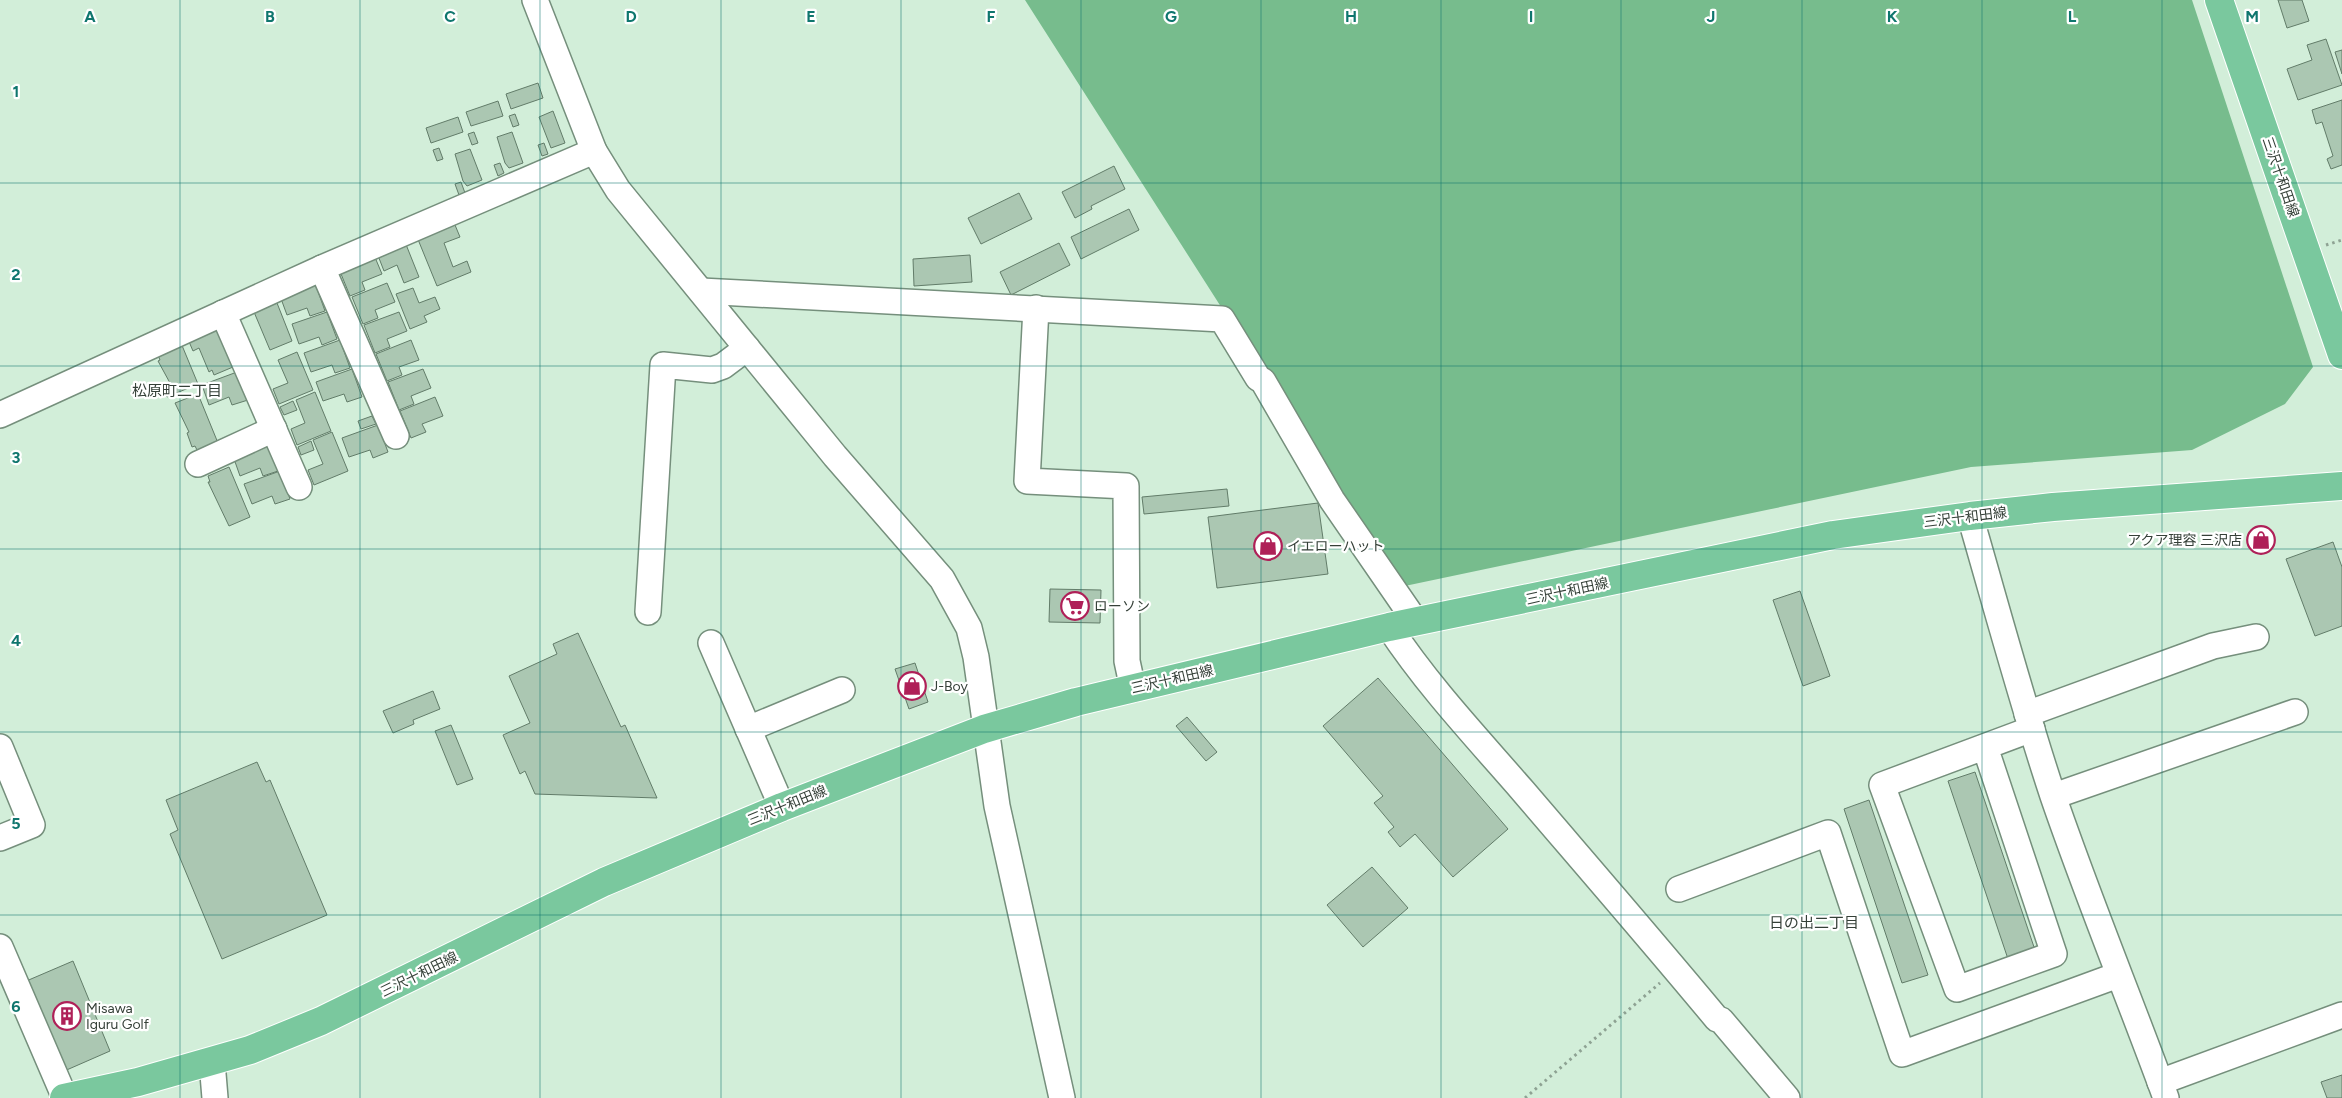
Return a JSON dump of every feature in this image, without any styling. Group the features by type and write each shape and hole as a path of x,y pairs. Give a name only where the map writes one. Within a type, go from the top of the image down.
{"main road":[{"name":"三沢十和田線","path":"2219,0 2342,355"},
{"name":"三沢十和田線","path":"65,1098 212,1062 322,1021 604,882 782,807 984,729 1133,689 1389,627 1833,535 1970,516 2053,507 2342,486"}],"street":[{"path":"535,0 594,151 618,190 835,456 942,579 969,628 976,657 984,729 996,806 1062,1098"},
{"path":"0,415 322,268 594,151"},
{"path":"322,268 396,436"},
{"path":"701,291 1222,319 1258,378 1263,381 1332,500 1416,622"},
{"path":"1036,308 1027,481 1126,486 1127,661 1133,689"},
{"path":"223,313 299,487"},
{"path":"648,612 662,365 712,370 723,366 747,348"},
{"path":"198,464 274,429"},
{"path":"1970,516 2029,722 2118,975 2163,1090 2342,1015"},
{"path":"1389,627 1419,669 1717,1019 1721,1020 1768,1073 1787,1098"},
{"path":"1985,747 2054,954 1957,989 1882,785 1985,747 2029,722 2213,646 2256,637"},
{"path":"711,644 782,807"},
{"path":"748,729 842,690"},
{"path":"2054,796 2295,712"},
{"path":"0,747 32,825 0,838"},
{"path":"1679,889 1828,833 1902,1054 2118,975"},
{"path":"0,947 65,1098"},
{"path":"212,1062 215,1098"}],"path":[{"path":"2323,246 2342,240"},
{"path":"1525,1098 1676,970"}],"green space":[{"path":"1025,0 2192,0 2313,367 2285,404 2192,450 1971,467 1400,587"}],"building":[{"path":"2278,0 2302,0 2309,21 2287,28"},
{"path":"2326,39 2342,85 2298,100 2287,69 2312,60 2307,45"},
{"path":"2342,50 2342,74 2335,52"},
{"path":"538,83 543,98 511,109 506,94"},
{"path":"2342,100 2342,165 2331,169 2327,159 2333,156 2322,122 2316,124 2312,110"},
{"path":"498,101 503,116 471,126 466,112"},
{"path":"553,111 565,143 551,148 539,117"},
{"path":"515,114 519,125 513,127 509,116"},
{"path":"458,117 463,132 431,143 426,128"},
{"path":"474,132 478,143 472,145 468,134"},
{"path":"512,132 523,163 509,168 505,163 497,137"},
{"path":"544,143 548,154 542,156 538,145"},
{"path":"439,148 443,159 437,161 433,150"},
{"path":"470,149 482,180 467,186 463,181 455,154"},
{"path":"500,163 504,173 498,176 494,165"},
{"path":"1114,166 1125,189 1091,206 1092,209 1075,218 1062,192"},
{"path":"461,182 465,193 459,195 455,184"},
{"path":"1019,193 1032,219 981,244 968,218"},
{"path":"1129,209 1139,230 1081,259 1071,237"},
{"path":"455,225 460,237 444,243 453,267 467,261 471,272 437,286 417,237"},
{"path":"405,242 419,277 404,283 397,265 384,271 377,253"},
{"path":"1059,243 1070,265 1011,295 1000,272"},
{"path":"374,255 382,274 362,282 365,290 350,296 339,269"},
{"path":"970,255 972,282 914,286 913,259"},
{"path":"315,283 325,311 310,316 307,308 287,315 280,296"},
{"path":"387,283 395,302 375,310 378,318 363,324 352,297"},
{"path":"413,288 419,303 435,297 440,309 424,316 427,322 410,329 396,294"},
{"path":"277,303 292,341 270,350 254,312"},
{"path":"327,312 337,339 322,345 319,337 299,344 292,324"},
{"path":"399,312 407,331 387,339 390,347 375,353 364,325"},
{"path":"216,325 233,367 214,375 212,370 209,372 199,348 193,351 187,337"},
{"path":"340,340 350,368 335,373 332,365 311,372 304,353"},
{"path":"411,340 419,360 399,367 402,375 387,381 376,354"},
{"path":"181,343 198,384 167,397 162,386 170,383 158,361 160,360 157,353"},
{"path":"297,352 313,390 279,404 273,389 288,383 278,360"},
{"path":"352,369 362,397 347,402 344,394 323,401 316,382"},
{"path":"423,369 431,388 411,396 414,404 399,410 388,382"},
{"path":"237,372 248,400 232,405 229,397 209,405 202,385"},
{"path":"315,392 331,431 297,445 291,429 305,423 296,400"},
{"path":"198,394 218,443 198,452 195,446 192,447 187,433 189,432 175,403"},
{"path":"435,397 443,416 422,424 426,432 411,438 400,411"},
{"path":"293,401 297,410 284,415 280,407"},
{"path":"372,416 376,424 361,429 358,421"},
{"path":"378,425 388,452 373,458 370,450 349,457 342,438"},
{"path":"332,432 348,471 314,485 308,470 323,464 313,440"},
{"path":"311,441 314,450 301,455 298,447"},
{"path":"268,443 278,471 263,476 260,468 240,476 233,456"},
{"path":"229,467 250,517 229,526 208,482 210,482 208,476"},
{"path":"280,471 290,499 275,504 272,496 252,504 244,484"},
{"path":"1227,489 1229,506 1144,514 1142,497"},
{"name":"イエローハット","path":"1318,503 1328,574 1217,588 1208,517"},
{"path":"2333,542 2342,567 2342,626 2315,636 2286,559"},
{"name":"ローソン","path":"1050,589 1101,590 1100,623 1049,622"},
{"path":"1800,591 1830,676 1803,686 1773,600"},
{"path":"578,633 621,727 625,725 657,798 535,794 525,771 520,774 503,735 530,723 509,676 557,654 553,644"},
{"name":"J-Boy","path":"915,663 928,702 909,709 895,669"},
{"path":"1378,678 1508,829 1453,877 1415,834 1400,847 1388,832 1394,827 1374,803 1383,796 1323,726"},
{"path":"433,691 440,709 413,720 414,724 393,733 383,711"},
{"path":"1187,717 1217,752 1206,761 1176,726"},
{"path":"451,725 473,779 457,785 435,731"},
{"path":"257,762 266,782 270,780 327,915 222,959 170,834 178,830 166,800"},
{"path":"1975,772 2035,950 2008,959 1948,781"},
{"path":"1869,800 1928,975 1902,983 1844,809"},
{"path":"1372,867 1408,908 1363,947 1327,905"},
{"name":"Misawa Iguru Golf","path":"73,961 110,1051 62,1072 24,982"},
{"path":"2342,1075 2342,1098 2327,1098 2321,1082"}],"place":[{"name":"アクア理容 三沢店","path":"2261,540"},
{"name":"イエローハット","path":"1268,546"},
{"name":"ローソン","path":"1075,606"},
{"name":"J-Boy","path":"912,686"},
{"name":"Misawa Iguru Golf","path":"67,1016"}],"district":[{"name":"松原町二丁目","path":"177,391"},
{"name":"日の出二丁目","path":"1814,923"}]}
